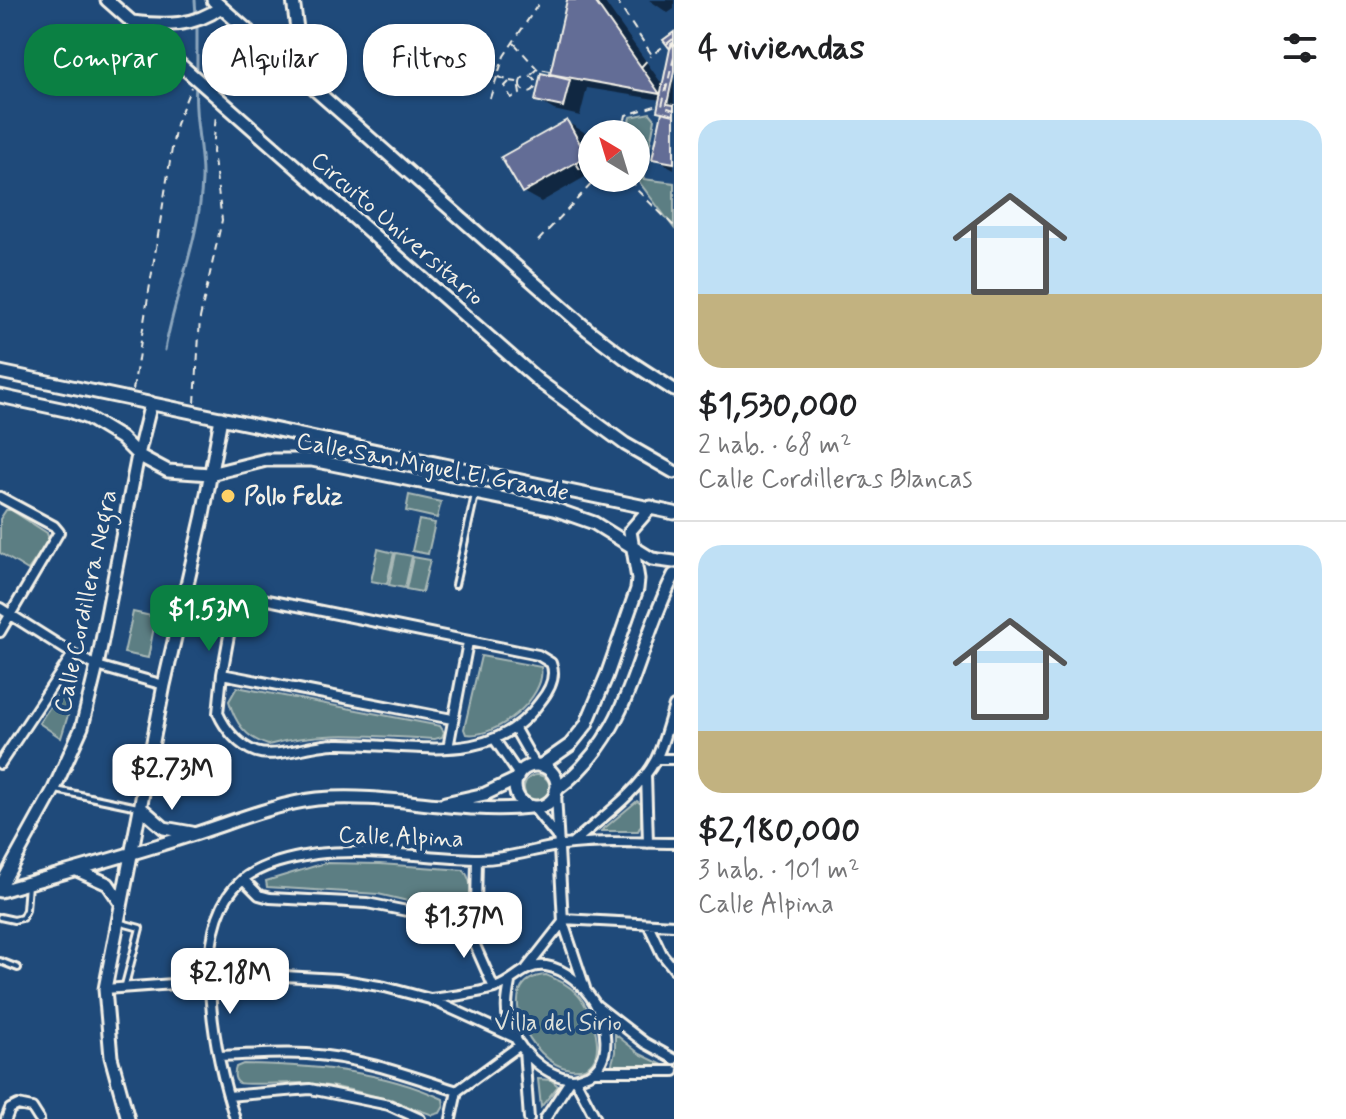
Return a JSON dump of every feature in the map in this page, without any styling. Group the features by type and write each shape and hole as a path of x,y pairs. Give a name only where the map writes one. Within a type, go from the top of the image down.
{"street":[{"name":"Circuito Universitario","path":"107,0 117,5 196,79 564,402 625,444 674,472"},
{"path":"293,0 301,47 323,99"},
{"name":"Circuito Universitario","path":"221,2 323,99 588,330 674,390"},
{"path":"132,22 158,25 186,23 203,19 221,2"},
{"name":"Calle San Miguel El Grande","path":"0,372 674,513"},
{"name":"Calle San Miguel El Grande","path":"0,396 70,411 88,418 121,438 138,455 168,471 210,474 266,460 299,458 572,514 594,523 652,559 674,562"},
{"name":"Calle Cordillera Negra","path":"0,889 54,789 82,727 151,403"},
{"path":"128,1119 111,1057 105,989 164,685 221,418"},
{"path":"0,497 54,526 59,532 0,632"},
{"path":"441,803 485,794 518,777 526,768 538,766 578,736 594,707 637,589 630,531 651,507"},
{"path":"0,889 314,800 350,798 441,803 475,810 544,805 583,769 613,727 674,575"},
{"path":"243,595 468,642 538,655 551,663 554,675 546,695 515,729 475,747 332,744 271,754 257,753 235,738 221,721 217,705 222,674 235,602 243,595"},
{"path":"0,608 97,666 164,685"},
{"path":"448,748 468,642"},
{"path":"0,764 73,654"},
{"path":"222,674 452,719"},
{"path":"573,844 646,774 656,759 674,706"},
{"path":"515,729 538,766 554,777 563,920 586,992"},
{"path":"495,740 518,777 517,796 532,807 560,842"},
{"path":"656,759 674,759"},
{"path":"646,774 648,843"},
{"path":"141,808 164,828 196,834"},
{"name":"Calle Alpina","path":"243,879 280,862 338,853 477,859 530,854 560,842 674,843"},
{"path":"235,1119 220,1056 209,981 217,922 229,896 243,879 259,895 270,898 367,903 447,919 463,918 476,905 477,859"},
{"path":"76,869 108,884 121,903"},
{"path":"463,918 494,988"},
{"path":"563,920 674,925"},
{"path":"430,999 469,994 510,982 526,969 563,920"},
{"path":"648,924 662,954 674,969"},
{"path":"526,969 548,966 563,971 596,1004 645,1043 674,1059"},
{"path":"105,989 284,976 363,982 430,999 520,1044"},
{"path":"510,982 508,1020 520,1044 543,1067 573,1079 596,1119"},
{"path":"593,1071 604,1053 606,1040 596,1004"},
{"path":"451,1119 457,1091 520,1044"},
{"path":"520,1044 529,1119"},
{"path":"220,1056 305,1054 333,1057 400,1072 457,1091"},
{"path":"545,1119 573,1079 593,1071 674,1071"},
{"path":"228,1096 310,1089 389,1105 420,1119"},
{"path":"6,1119 10,1109 18,1105 32,1108 39,1119"}],"lane":[{"path":"455,585 476,493"},
{"path":"54,789 141,808"},
{"path":"0,917 22,918 28,883"},
{"path":"118,922 140,928 124,988"},
{"path":"0,961 18,968"}],"path":[{"path":"490,98 504,56 541,0"},
{"path":"616,0 652,55"},
{"path":"641,67 674,39"},
{"path":"513,42 541,73"},
{"path":"674,57 662,106 674,110"},
{"path":"538,69 550,71"},
{"path":"510,81 505,86 511,98 520,94 523,78 538,69"},
{"path":"497,77 518,82 528,92 533,90 535,84 530,76"},
{"path":"132,399 176,124 181,106 196,79"},
{"path":"194,412 200,318 222,220 213,152 215,115 222,101"},
{"path":"625,120 626,115 658,105"},
{"path":"538,241 584,192"},
{"path":"639,192 674,226"}],"green space":[{"path":"650,113 655,119 650,144 650,120 629,120 630,117"},
{"path":"650,180 674,183 674,228 647,192 650,192"},
{"path":"409,495 441,502 437,518 406,511"},
{"path":"6,510 11,510 47,533 49,540 28,570 0,553 0,519"},
{"path":"419,520 435,523 428,554 412,551"},
{"path":"378,549 394,553 387,584 371,581"},
{"path":"396,553 412,556 405,588 389,585"},
{"path":"413,557 430,560 422,592 406,589"},
{"path":"133,612 156,617 148,658 124,653"},
{"path":"481,656 541,667 541,679 528,703 517,714 491,730 466,734 464,729"},
{"path":"77,672 80,676 61,738 39,723 73,673"},
{"path":"237,687 440,726 444,732 442,737 435,739 330,736 268,745 242,729 235,716 229,701"},
{"path":"537,775 546,779 550,788 546,797 537,801 528,797 524,788 528,779"},
{"path":"637,801 641,804 638,831 601,831"},
{"path":"325,863 464,870 470,883 470,896 463,905 450,911 378,894 267,887 266,881"},
{"name":"Villa del Sirio","path":"546,975 574,991 589,1014 597,1040 596,1052 592,1062 584,1068 570,1069 555,1064 541,1053 522,1022 518,1005 520,991 529,980"},
{"path":"615,1034 640,1054 671,1069 611,1067"},
{"path":"243,1064 319,1068 370,1075 443,1099 444,1106 440,1113 433,1115 335,1087 301,1083 239,1083 235,1071"},
{"path":"538,1079 551,1080 558,1086 541,1107"}],"building":[{"path":"567,0 594,0 660,94 550,74"},
{"path":"674,32 674,42 670,49 663,40"},
{"path":"674,42 674,72 667,104 674,105 674,115 657,111 671,44"},
{"path":"541,73 570,80 563,107 535,101"},
{"path":"662,112 674,115 674,163 652,159"},
{"path":"567,120 578,140 578,161 522,193 501,157"}],"waterway":[{"path":"195,0 196,15"},
{"path":"197,27 197,73"},
{"path":"165,350 200,202 202,168 196,86"}],"place":[{"name":"Pollo Feliz","path":"228,496"}]}
